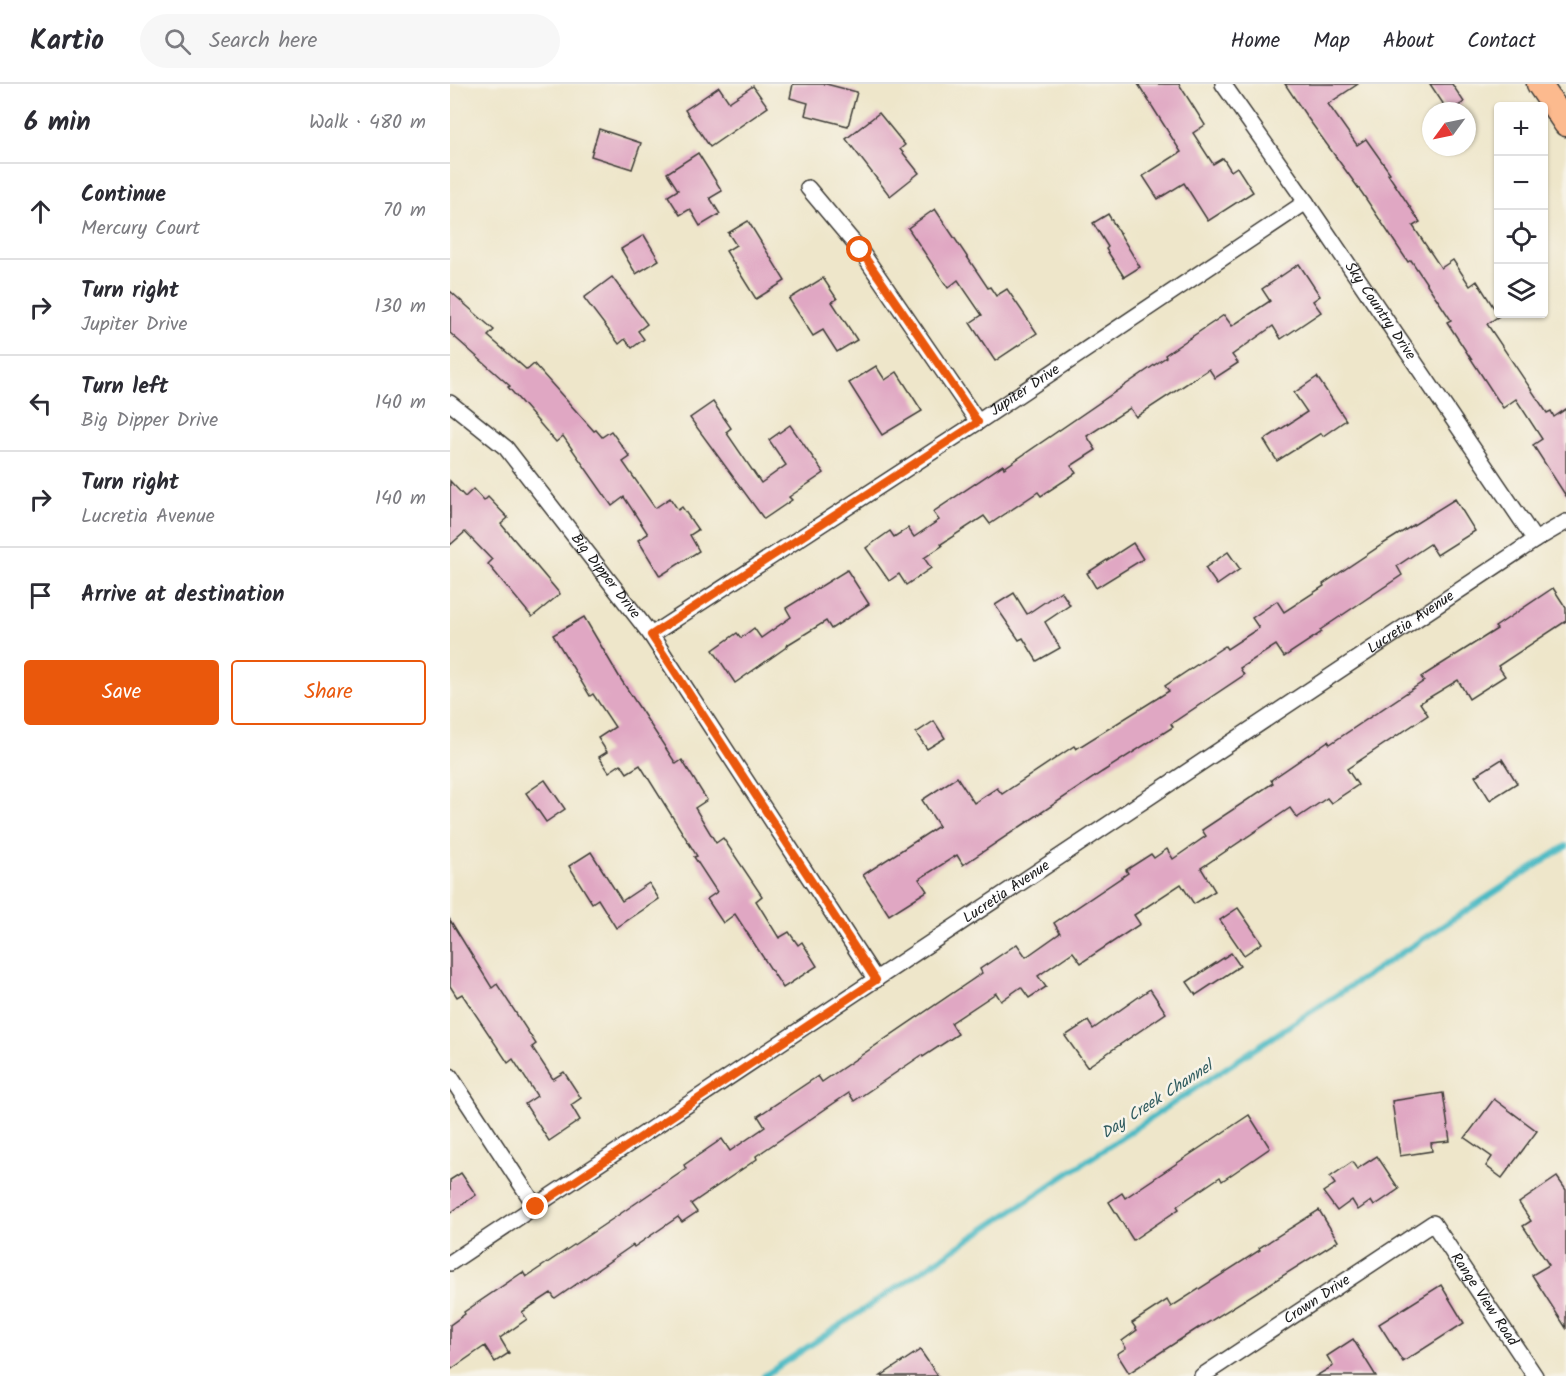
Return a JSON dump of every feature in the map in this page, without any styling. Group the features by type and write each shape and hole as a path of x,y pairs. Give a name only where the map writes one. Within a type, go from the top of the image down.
{"main road":[{"path":"1539,84 1566,124"}],"street":[{"name":"Sky Country Drive","path":"1223,84 1306,202 1535,540"},
{"path":"808,188 860,250 978,422"},
{"name":"Jupiter Drive","path":"651,635 978,422 1306,202"},
{"name":"Big Dipper Drive","path":"450,403 506,448 651,635 876,980"},
{"name":"Lucretia Avenue","path":"450,1263 1535,540 1566,522"},
{"path":"450,1076 536,1207"},
{"name":"Crown Drive","path":"1202,1376 1433,1223"},
{"name":"Range View Road","path":"1433,1223 1535,1376"}],"building":[{"path":"793,84 826,84 857,92 848,126 805,115 808,103 790,98"},
{"path":"1138,84 1179,84 1205,125 1193,133 1213,164 1223,158 1231,171 1237,167 1253,192 1208,221 1184,183 1158,199 1143,176 1181,152"},
{"path":"1285,84 1358,84 1328,104 1357,145 1366,139 1390,173 1388,174 1420,222 1413,226 1441,268 1453,260 1470,286 1477,281 1494,308 1494,318 1496,318 1487,324 1547,413 1551,411 1554,417 1566,409 1566,496 1533,445 1542,439 1516,399 1503,408 1447,322 1451,320 1411,260 1408,262"},
{"path":"1430,84 1452,84 1464,102 1442,102"},
{"path":"753,86 768,107 710,147 685,110 719,87 729,102"},
{"path":"879,113 905,145 900,149 919,173 890,196 846,139"},
{"path":"599,129 641,143 632,169 591,156"},
{"path":"698,153 722,191 710,198 720,214 700,226 690,209 680,215 668,196 678,190 667,173"},
{"path":"935,209 988,288 990,287 996,296 1007,289 1037,333 995,361 970,323 982,315 958,280 948,288 908,228"},
{"path":"1108,214 1140,267 1124,277 1093,223"},
{"path":"748,221 785,281 756,299 726,251 736,245 728,233"},
{"path":"644,235 659,260 636,274 621,249"},
{"path":"1299,264 1320,296 1313,301 1321,312 1281,339 1273,326 1232,355 1238,363 1215,378 1209,369 1136,417 1130,408 1087,436 1096,450 1071,466 1076,473 1041,496 1038,492 990,524 984,516 941,544 942,546 924,558 931,568 906,585 899,574 889,581 866,548 890,531 894,537 908,528 914,537 939,520 933,512 1003,465 1004,468 1224,315 1232,326 1270,301 1262,289"},
{"path":"612,277 647,324 638,331 644,339 632,348 625,339 619,344 584,298"},
{"path":"823,278 837,299 832,302 857,340 837,352 823,330 813,336 789,299"},
{"path":"450,291 494,330 488,336 527,370 534,364 594,431 596,430 602,437 611,431 630,457 623,462 655,508 670,498 678,510 682,507 698,530 690,535 699,551 660,576 638,540 648,534 624,497 612,506 563,436 556,442 508,387 510,386 450,333"},
{"path":"876,366 885,380 897,372 922,411 882,435 849,383"},
{"path":"1317,377 1346,420 1323,436 1321,433 1277,461 1264,440 1307,412 1294,393"},
{"path":"713,402 731,428 726,432 761,483 786,465 769,440 790,425 824,473 789,497 792,500 764,519 690,418"},
{"path":"450,481 465,497 473,489 484,501 488,497 508,518 501,524 560,594 532,617 488,564 492,560 465,532 450,545"},
{"path":"1455,499 1475,531 1437,555 1430,544 1397,566 1402,575 1284,657 1276,645 1240,668 1244,675 1171,724 1173,727 963,865 957,855 919,879 927,891 889,915 863,875 939,826 922,800 957,777 974,803 997,788 1002,794 1074,746 1076,749 1169,691 1165,686 1225,646 1227,649 1259,628 1252,618 1277,601 1284,612 1383,544"},
{"path":"1133,543 1143,559 1096,588 1087,573"},
{"path":"1228,552 1240,569 1217,585 1205,568"},
{"path":"847,570 869,604 831,629 826,621 787,645 735,683 713,650 737,633 741,638 754,628 761,638 791,617 786,608"},
{"path":"1553,588 1566,608 1566,621 1498,666 1505,676 1469,699 1458,680 1420,703 1428,715 1347,769 1358,785 1331,803 1327,798 1297,818 1290,808 1201,868 1215,891 1194,904 1181,884 1134,915 1140,924 1081,963 1073,952 1038,976 1046,987 1029,998 1021,987 1001,1001 996,993 951,1023 958,1034 923,1057 922,1055 854,1101 849,1093 756,1156 757,1159 691,1204 697,1212 682,1222 678,1217 555,1299 551,1293 522,1312 527,1319 500,1338 509,1353 495,1362 485,1346 450,1370 450,1325 465,1314 464,1312 523,1272 526,1277 614,1218 686,1169 684,1165 722,1139 730,1151 765,1127 758,1116 818,1076 822,1082 982,973 980,969 1017,944 1026,957 1060,933 1054,923 1128,873 1126,870 1151,854 1154,858 1167,849 1173,859 1206,836 1202,830 1273,783 1271,780 1328,741 1330,744 1424,681 1421,677 1497,629 1495,627"},
{"path":"1061,591 1070,605 1045,622 1060,648 1037,661 1023,638 1019,640 995,605 1014,593 1027,614"},
{"path":"584,617 620,678 676,764 682,760 707,800 695,808 716,843 723,838 762,896 756,901 779,938 789,932 798,945 802,942 817,966 783,988 735,914 723,923 707,899 717,892 640,765 627,773 621,764 609,772 599,757 607,752 598,738 615,727 593,694 590,696 553,635"},
{"path":"934,721 945,738 927,749 916,733"},
{"path":"1502,759 1517,783 1490,800 1475,776"},
{"path":"545,780 565,809 546,822 526,793"},
{"path":"591,852 622,901 649,883 659,899 616,928 598,899 592,903 569,866"},
{"path":"1238,908 1262,943 1244,955 1220,920"},
{"path":"450,920 492,988 497,984 536,1044 532,1047 553,1079 564,1072 581,1098 571,1105 580,1120 549,1141 525,1104 537,1096 513,1059 508,1063 462,994 457,997 450,986"},
{"path":"1231,953 1240,966 1196,995 1187,982"},
{"path":"1150,989 1166,1013 1087,1067 1065,1036 1088,1021 1093,1029"},
{"path":"1443,1093 1450,1141 1431,1143 1432,1151 1400,1156 1392,1101"},
{"path":"1494,1099 1537,1131 1502,1178 1486,1166 1492,1157 1465,1138"},
{"path":"1249,1115 1270,1148 1222,1181 1220,1177 1177,1206 1179,1209 1133,1240 1109,1202 1122,1193 1125,1198"},
{"path":"1377,1156 1399,1189 1374,1206 1371,1201 1358,1210 1352,1200 1337,1211 1323,1192 1335,1184 1330,1177 1352,1162 1357,1169"},
{"path":"461,1173 476,1195 450,1213 450,1180"},
{"path":"1557,1177 1566,1190 1566,1328 1532,1275 1549,1265 1523,1226 1531,1221 1519,1203"},
{"path":"1319,1210 1338,1241 1129,1373 1117,1354 1126,1348 1122,1341 1137,1330 1132,1323 1167,1300 1171,1307"},
{"path":"1441,1285 1464,1323 1403,1362 1379,1324"},
{"path":"1353,1339 1376,1376 1316,1376 1333,1366 1327,1356"},
{"path":"920,1350 938,1376 881,1376"}],"waterway":[{"name":"Day Creek Channel","path":"764,1376 1289,1026 1566,846"}],"route":[{"path":"536,1207 876,980 651,635 978,422 860,250"}]}
